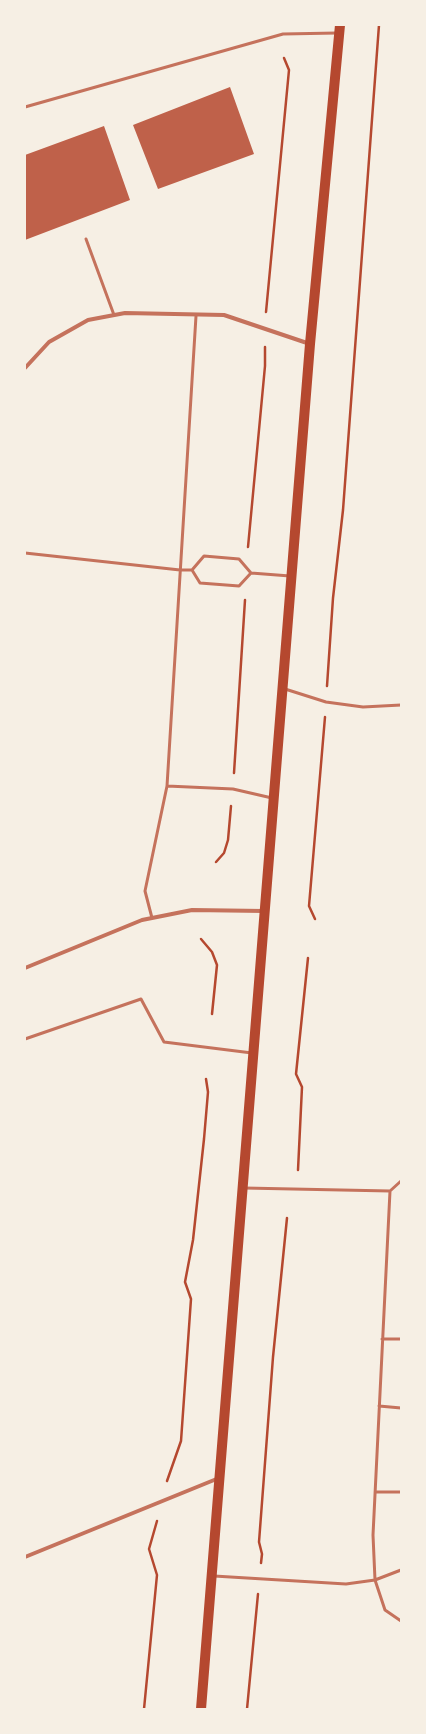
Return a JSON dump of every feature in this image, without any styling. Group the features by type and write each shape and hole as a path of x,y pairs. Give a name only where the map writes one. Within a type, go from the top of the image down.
{"main road":[{"path":"201,1709 310,344 339,29"}],"street":[{"path":"25,368 49,342 88,320 125,313 196,316 224,315 310,344"},
{"path":"25,968 142,920 192,910 265,910"},
{"path":"25,1557 220,1478"}],"lane":[{"path":"25,108 283,34 339,29"},
{"path":"86,239 114,315"},
{"path":"152,918 145,891 167,786 196,316"},
{"path":"25,553 180,570 192,570 204,556 239,559 251,573 292,576"},
{"path":"192,570 200,583 238,586 251,573"},
{"path":"283,688 326,702 363,707 401,705"},
{"path":"167,786 232,789 274,798"},
{"path":"25,1039 141,999 164,1042 254,1053"},
{"path":"243,1188 390,1190 401,1182"},
{"path":"390,1190 373,1535 375,1580 385,1610 401,1621"},
{"path":"382,1339 401,1339"},
{"path":"379,1406 401,1408"},
{"path":"375,1492 401,1492"},
{"path":"212,1576 346,1584 375,1580 401,1570"}],"path":[{"path":"315,919 309,906 333,598 343,510 379,25"},
{"path":"247,568 265,366 265,329 289,70 284,58"},
{"path":"216,862 224,852 228,840 246,578"},
{"path":"201,939 212,952 217,965 212,1014"},
{"path":"298,1170 302,1087 296,1074 308,958"},
{"path":"144,1709 156,1575 149,1549 171,1469 181,1441 191,1299 185,1282 193,1240 204,1139 208,1092 206,1079"},
{"path":"247,1709 262,1554 259,1542 287,1218"}],"building":[{"path":"230,87 254,154 158,189 133,125"},
{"path":"104,126 130,200 25,240 25,155"}]}
